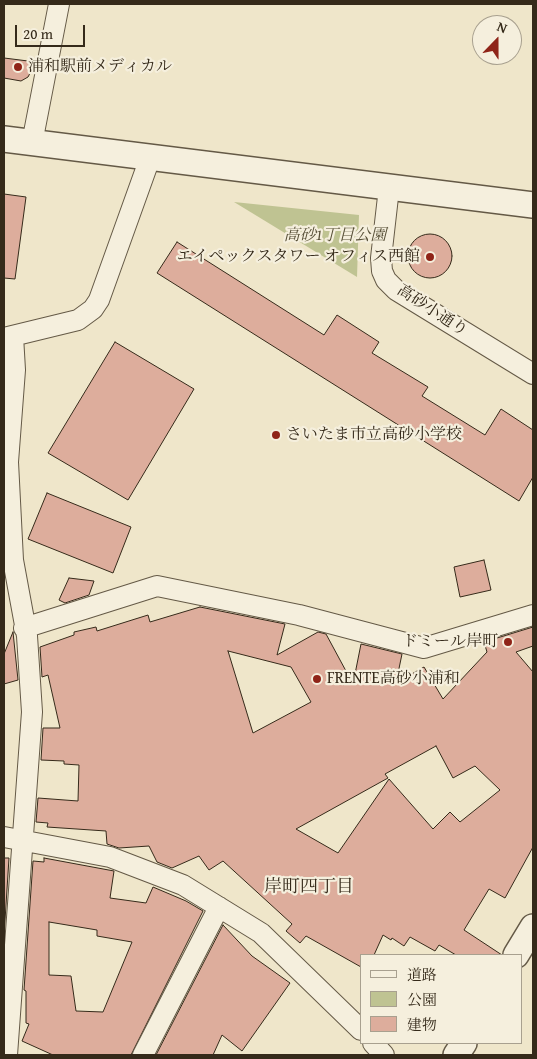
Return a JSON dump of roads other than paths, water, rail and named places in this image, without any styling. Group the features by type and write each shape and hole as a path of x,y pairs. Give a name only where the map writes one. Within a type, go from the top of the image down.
{"street":[{"path":"32,143 59,4"},
{"path":"4,139 533,205"},
{"path":"12,1053 32,712 27,636 8,558 8,462 15,370 9,337 78,320 93,308 99,300 150,158"},
{"name":"高砂小通り","path":"389,188 380,258 386,280 396,290 533,374"},
{"path":"24,628 157,586 299,615 424,648 533,615"},
{"path":"4,837 110,857 183,885 261,933 360,1029"},
{"path":"144,1055 219,907"},
{"path":"517,954 533,927"},
{"path":"373,1044 384,1055"},
{"path":"456,1055 463,1044"}],"place":[{"name":"浦和駅前メディカル","path":"18,67"},
{"name":"エイペックスタワー オフィス西館","path":"430,257"},
{"name":"さいたま市立高砂小学校","path":"276,435"},
{"name":"ドミール岸町","path":"508,642"},
{"name":"FRENTE高砂小浦和","path":"317,679"}],"district":[{"name":"岸町四丁目","path":"309,887"}],"park label":[{"name":"高砂1丁目公園","path":"335,236"}]}
